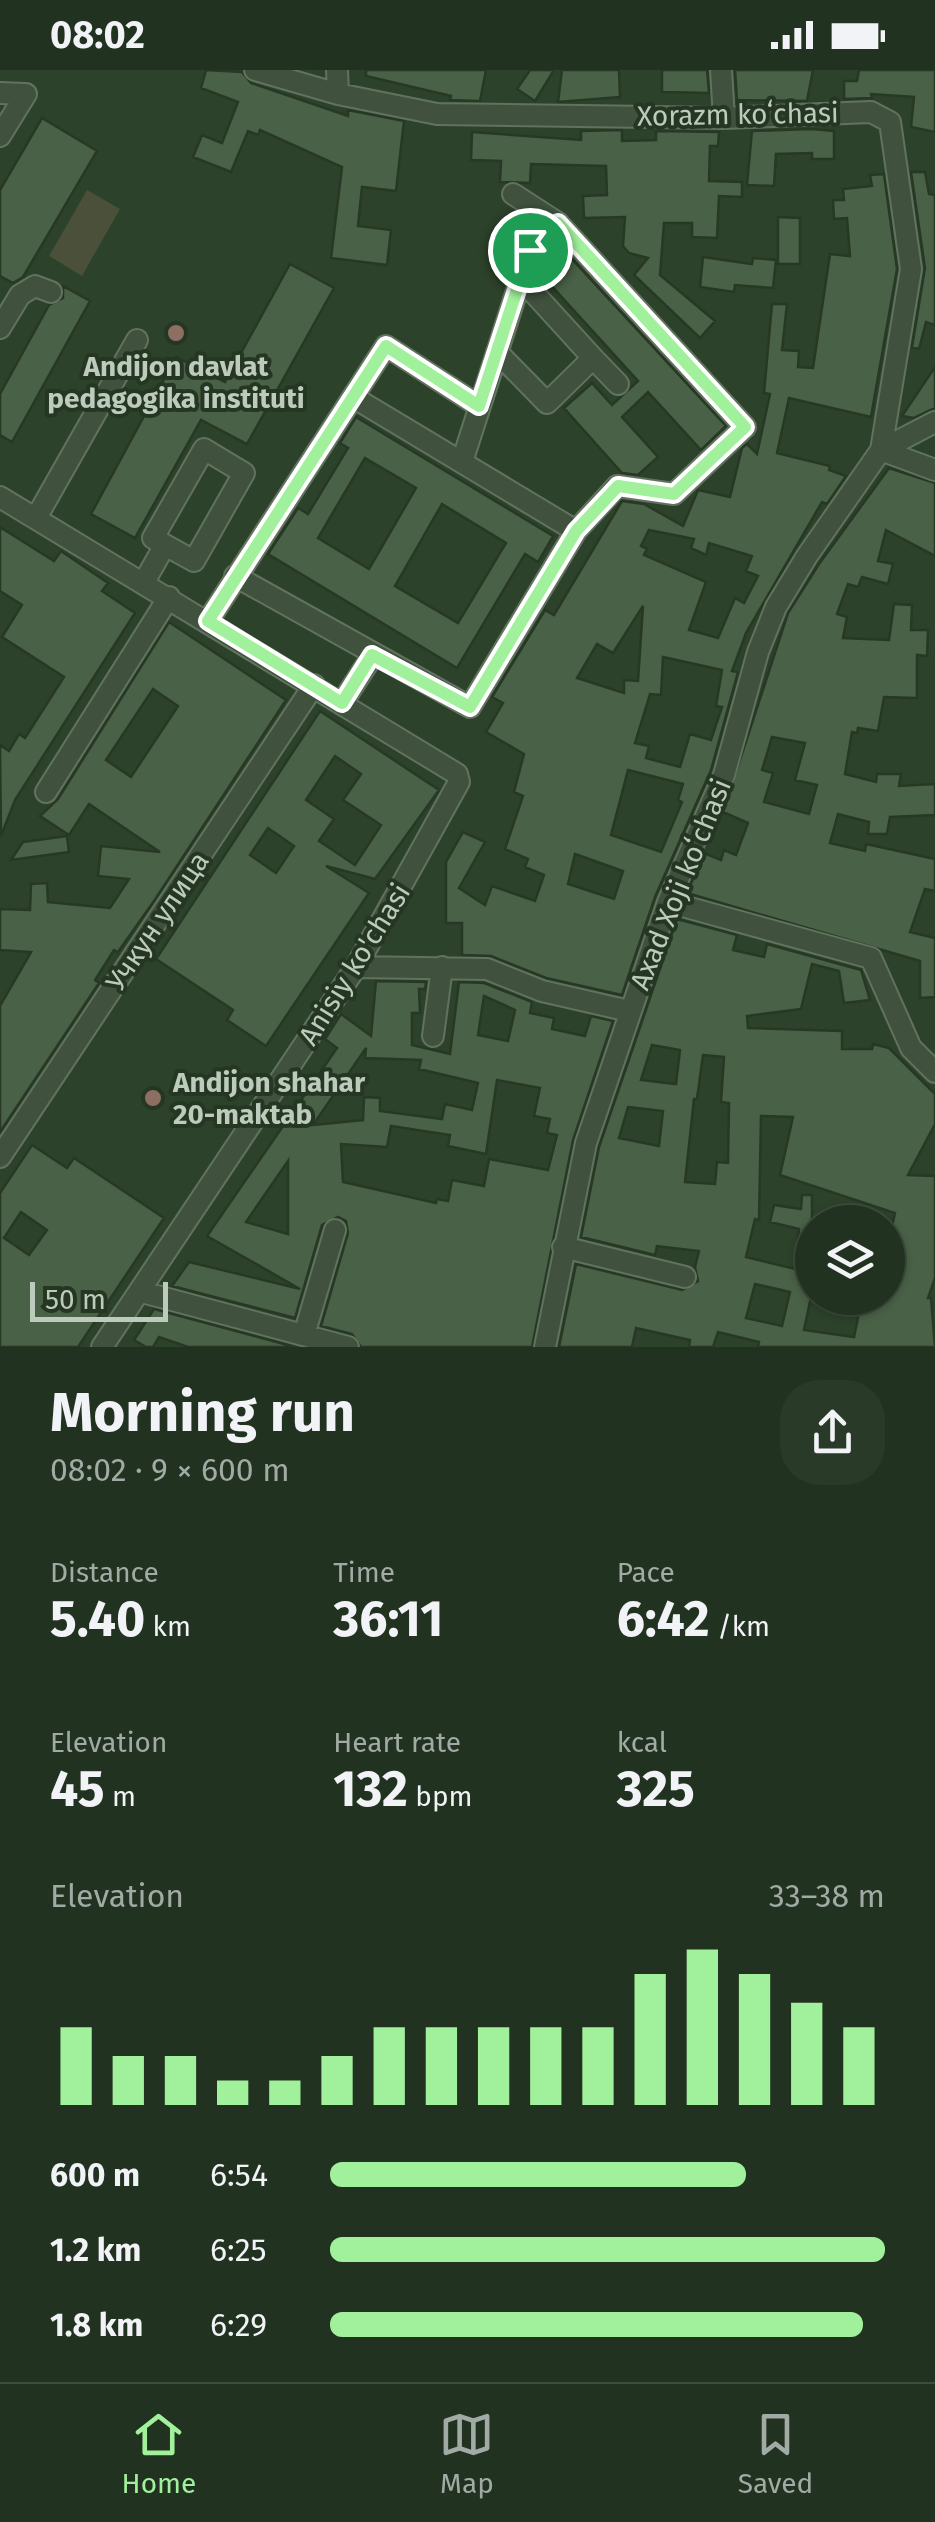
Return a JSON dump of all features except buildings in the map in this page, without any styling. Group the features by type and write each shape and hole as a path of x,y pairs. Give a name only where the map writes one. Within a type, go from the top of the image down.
{"street":[{"name":"Xorazm koʻchasi","path":"255,70 338,94 437,114 724,118 871,112 884,115 890,122 912,269 881,450"},
{"path":"338,70 338,94"},
{"path":"721,70 724,118"},
{"path":"0,92 26,94 0,136"},
{"path":"236,576 470,707 576,531 618,486 674,494 745,427 558,223 513,194"},
{"path":"462,462 530,250 558,223"},
{"path":"521,279 618,384"},
{"path":"0,328 20,296 35,286 52,292"},
{"path":"36,518 137,340"},
{"path":"208,621 386,346 479,406"},
{"path":"497,352 547,404 594,358"},
{"path":"354,397 576,531"},
{"path":"881,450 935,422"},
{"path":"204,450 244,472 194,561 166,545 153,538 204,450"},
{"path":"881,450 935,470"},
{"name":"Axad Xoji koʻchasi","path":"545,1347 586,1143 668,902 724,775 758,652 776,608 881,450"},
{"path":"2,503 36,518 169,596 342,703 372,655"},
{"path":"144,582 166,545"},
{"path":"46,792 169,596"},
{"name":"Учкун улица","path":"0,1157 314,686"},
{"name":"Anisiy ko'chasi","path":"102,1347 356,967 457,792 457,774 342,703"},
{"path":"668,902 871,958 883,977 892,1014 911,1048 935,1072"},
{"path":"356,967 487,968 542,992 629,1011"},
{"path":"433,1036 442,967"},
{"path":"304,1336 335,1230"},
{"path":"563,1247 686,1277"},
{"path":"142,1292 348,1347"}],"green space":[{"path":"87,190 120,209 82,276 49,256"}],"place":[{"name":"Andijon davlat pedagogika instituti","path":"176,333"},
{"name":"Andijon shahar 20-maktab","path":"153,1098"}],"route":[{"path":"558,223 745,427 674,494 618,486 576,531 470,707 372,655 342,703 208,621 386,346 479,406 530,250 558,223"}]}
